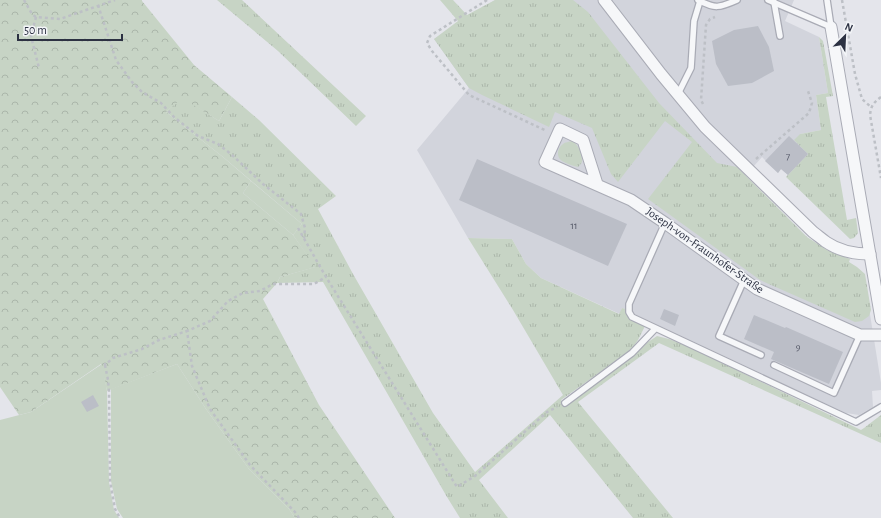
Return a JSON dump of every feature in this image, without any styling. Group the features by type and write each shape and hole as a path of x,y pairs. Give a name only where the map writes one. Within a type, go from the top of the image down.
{"street":[{"path":"604,0 661,74 705,127 813,232 827,243 847,252 856,254 870,254"},
{"path":"831,27 881,319"},
{"path":"557,136 560,129 583,140 597,184"},
{"name":"Joseph-von-Fraunhofer-Straße","path":"557,136 545,162 631,200 757,289 860,335 881,335"}],"lane":[{"path":"678,94 691,68 694,22 699,1 712,7 724,6 737,0"},
{"path":"827,0 831,27"},
{"path":"771,1 831,27"},
{"path":"771,1 780,36"},
{"path":"665,223 629,304 629,312 632,317 856,422 881,407"},
{"path":"744,280 719,336 761,355"},
{"path":"565,403 632,353 655,329"},
{"path":"774,365 834,393 860,335"}],"path":[{"path":"24,0 36,18 60,19 115,0"},
{"path":"487,0 430,36 427,43 469,95 557,136"},
{"path":"842,0 855,74 862,99 871,107"},
{"path":"98,5 116,60 132,82 142,92 161,103 174,118 198,136 218,144 231,154 263,184 301,214 305,228 304,238"},
{"path":"705,108 701,100 706,25 710,19 721,16 718,6"},
{"path":"36,18 31,36 39,68"},
{"path":"756,159 808,113 812,103 808,91"},
{"path":"881,97 871,107 870,115 881,178"},
{"path":"298,228 326,277 457,487 474,476 547,412 565,403"},
{"path":"120,518 115,509 110,481 109,391 105,364 113,358 210,321 228,301 243,293 260,291 273,284 314,284 326,277"},
{"path":"187,331 192,366 210,409 222,428 250,465 299,518"}],"shaded area":[{"path":"495,0 794,0 785,21 819,37 828,93 816,95 821,130 800,134 808,154 788,175 781,169 778,173 762,157 745,176 755,185 798,234 864,277 881,383 881,390 872,391 873,407 859,415 846,413 622,308 620,314 541,278 526,264 512,239 468,238 417,150 469,88 434,39"}],"green space":[{"path":"0,0 142,0 194,65 232,97 219,121 182,98 166,112 251,181 243,193 293,235 316,267 280,277 277,283 263,299 319,405 395,518 295,518 289,509 249,469 206,409 177,364 107,391 101,364 31,412 19,415 0,387"},
{"path":"217,0 242,0 366,116 356,126 278,51"},
{"path":"440,0 453,0 467,15 495,0 573,0 588,12 659,103 717,163 737,167 807,237 827,250 850,259 849,262 865,274 871,310 869,316 862,321 855,322 760,280 648,199 692,142 665,121 618,182 611,174 592,128 555,112 549,127 469,88 434,39 458,21"},
{"path":"819,37 823,41 833,96 826,97 847,220 856,218 858,233 854,238 850,239 786,177 808,154 794,140 800,134 821,130 816,95 828,93"},
{"path":"182,97 219,121 232,97 259,120 336,196 318,209 353,274 433,413 475,472 563,395 513,310 468,238 512,239 526,264 541,278 619,314 622,308 625,309 629,317 645,326 631,350 561,400 565,406 657,336 687,346 861,430 881,415 881,443 659,343 578,402 673,518 633,518 550,415 479,480 508,518 460,518 323,282 277,283 280,277 315,267 293,235 302,224 223,157 166,112"},
{"path":"572,141 578,147 582,156 582,162 578,167 562,161 558,155 558,150 561,146"},
{"path":"251,181 302,224 293,235 243,193"},
{"path":"102,364 107,391 109,482 114,510 119,518 0,518 0,420 31,412"},
{"path":"177,364 206,409 249,469 289,509 295,518 123,518 117,509 111,481 111,389"}],"building":[{"path":"758,26 769,47 774,71 752,83 728,86 716,64 712,41 734,30"},
{"path":"789,136 808,154 788,175 781,169 778,173 765,161"},
{"path":"477,159 627,224 608,266 459,200"},
{"path":"664,309 679,315 675,326 660,319"},
{"path":"754,315 785,328 786,327 843,352 829,384 771,359 774,352 744,339"},
{"path":"93,395 99,406 87,412 81,402"}]}
